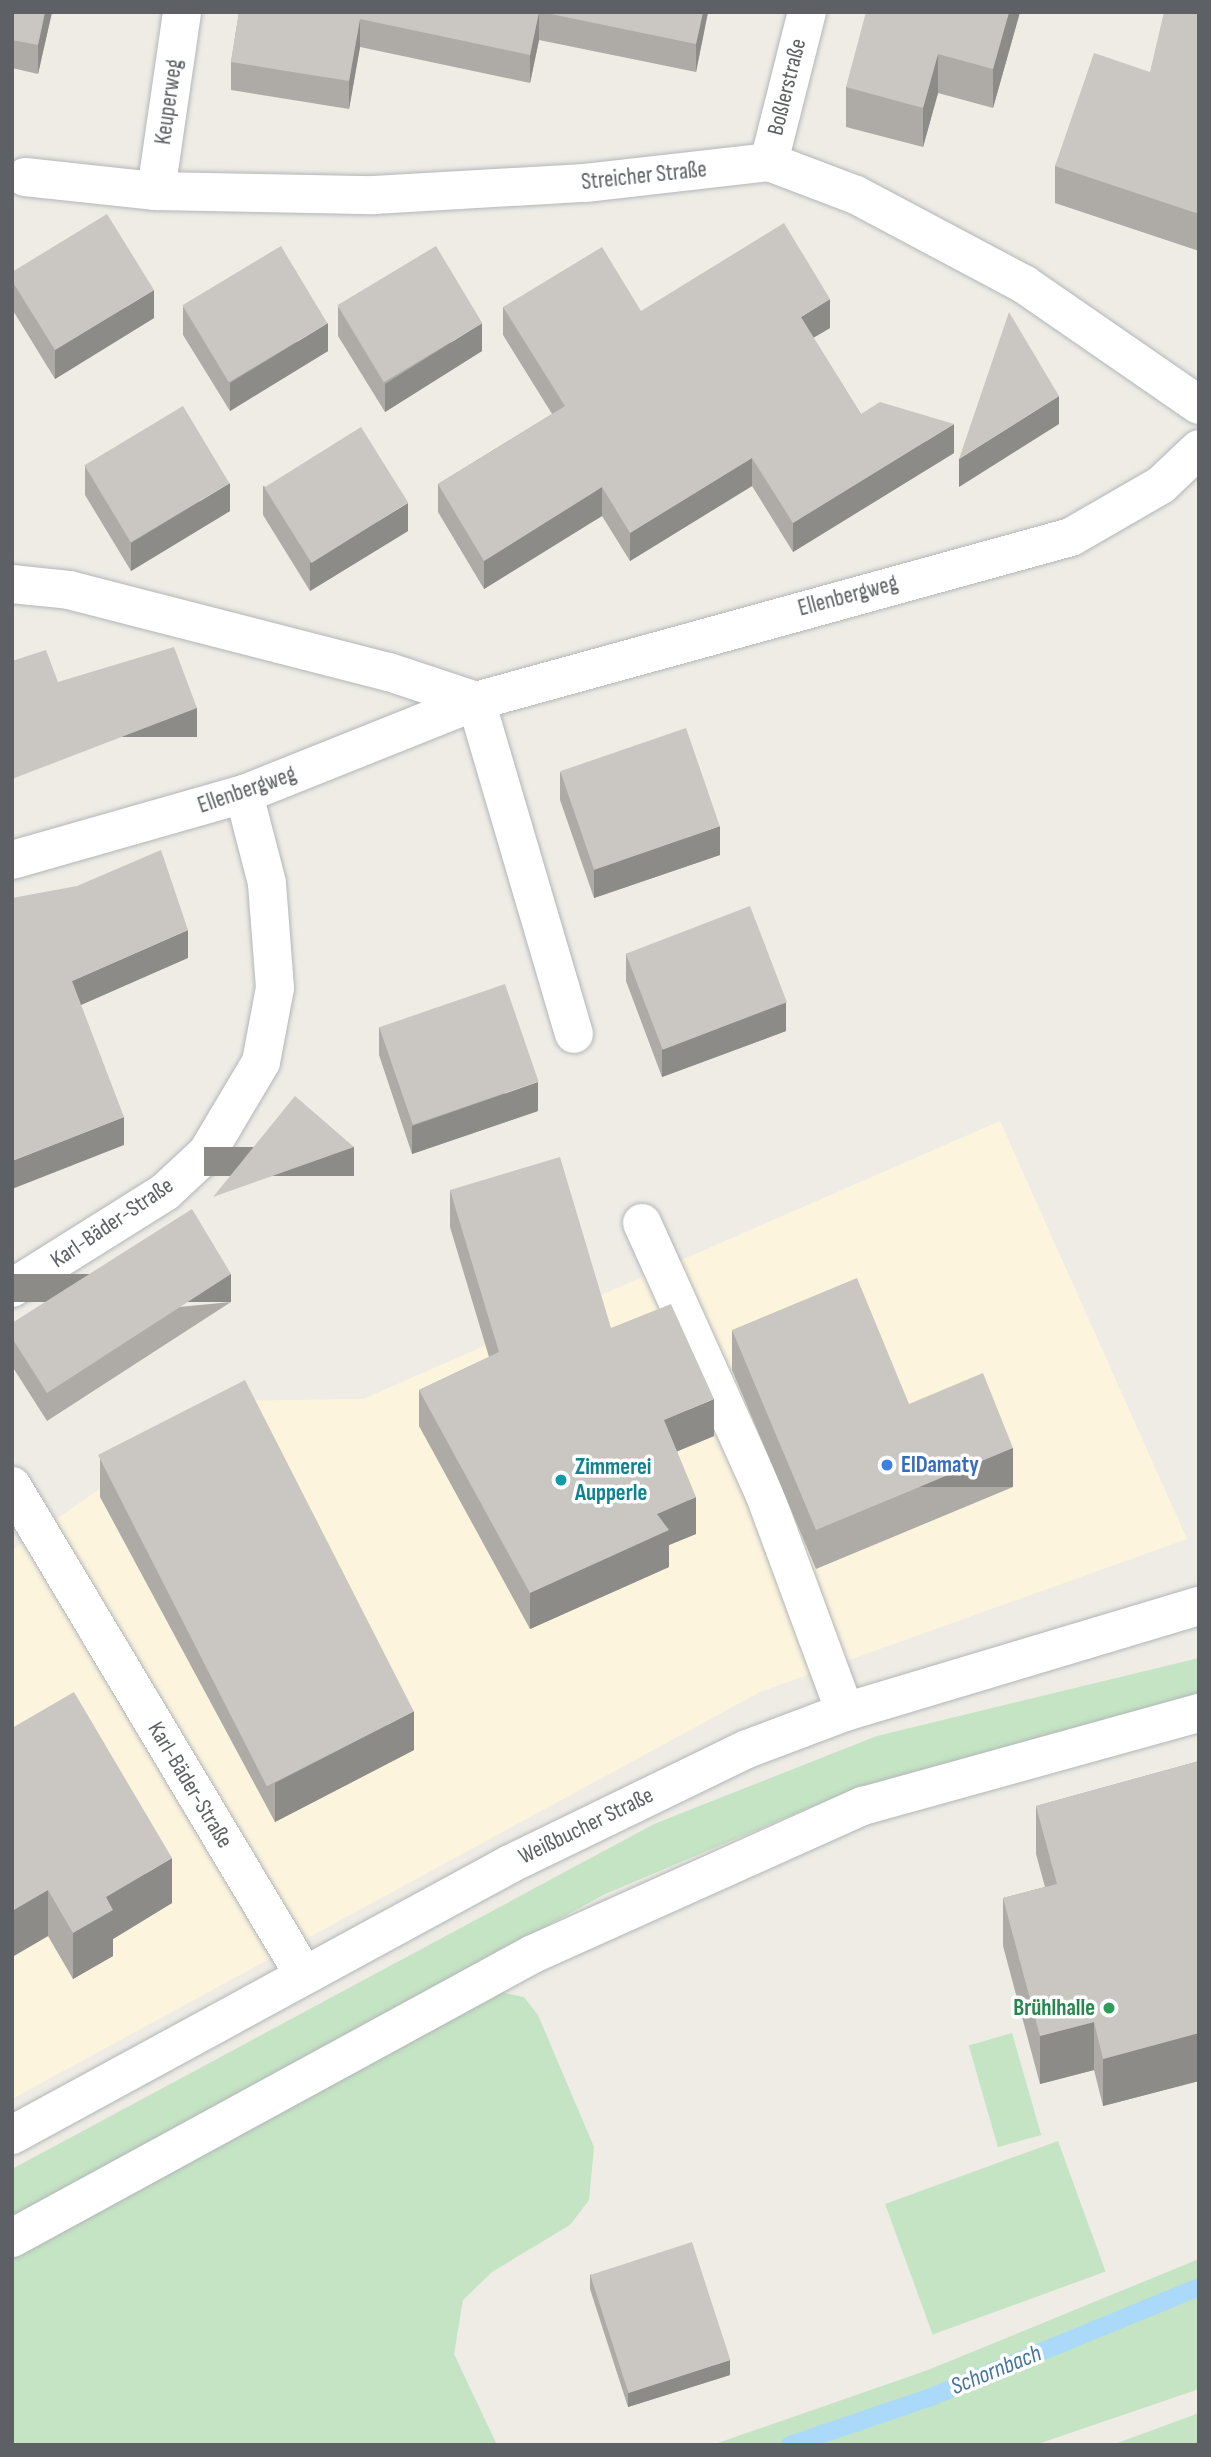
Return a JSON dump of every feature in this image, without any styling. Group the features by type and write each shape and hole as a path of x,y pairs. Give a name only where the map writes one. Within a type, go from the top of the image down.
{"street":[{"name":"Keuperweg","path":"156,191 182,12"},
{"name":"Boßlerstraße","path":"769,162 807,12"},
{"name":"Streicher Straße","path":"24,177 156,191 374,195 585,183 769,162 856,195 1025,285 1199,405"},
{"name":"Ellenbergweg","path":"12,860 244,794 476,701 1071,537 1161,485 1199,449"},
{"path":"12,584 69,590 388,671 476,701 575,1034"},
{"name":"Karl-Bäder-Straße","path":"12,1288 165,1192 199,1161 237,1110 261,1062 275,988 267,883 244,794"},
{"path":"642,1223 764,1493 845,1712"},
{"name":"Karl-Bäder-Straße","path":"12,1486 304,1975"},
{"name":"Weißbucher Straße","path":"12,2135 304,1975 639,1800 845,1712 1199,1606"},
{"path":"12,2238 533,1954 863,1805 1199,1713"}],"shaded area":[{"path":"1000,1121 1187,1539 760,1692 12,2099 12,1550 226,1401 363,1399"}],"green space":[{"path":"1199,1658 1199,1703 861,1786 605,1894 12,2219 12,2169 654,1824 877,1736"},
{"path":"490,1990 524,1997 538,2015 594,2147 589,2200 570,2225 492,2272 463,2300 454,2354 497,2445 12,2445 12,2252"},
{"path":"1012,2033 1041,2135 998,2147 969,2045"},
{"path":"1058,2141 1106,2272 933,2335 885,2204"},
{"path":"1199,2259 1199,2389 1035,2445 712,2445 928,2370"},
{"path":"1199,2413 1199,2445 1112,2445"}],"building":[{"path":"12,12 45,12 38,45 12,40"},
{"path":"239,12 539,12 530,55 360,19 349,81 231,62"},
{"path":"541,12 703,12 696,44"},
{"path":"866,12 1009,12 993,69 938,54 923,108 846,87"},
{"path":"1164,12 1199,12 1199,214 1055,166 1094,53 1150,72"},
{"path":"107,214 154,290 55,350 12,281 12,272"},
{"path":"784,223 830,299 801,317 861,414 880,402 954,424 793,523 752,458 630,533 602,487 484,561 438,484 565,406 503,307 602,247 641,311"},
{"path":"281,246 327,323 229,382 182,305"},
{"path":"436,246 482,323 384,382 337,305"},
{"path":"1009,312 1059,396 959,459"},
{"path":"183,406 229,483 131,542 84,465"},
{"path":"361,427 408,502 311,563 264,487"},
{"path":"174,647 197,708 12,779 12,661 46,650 58,682"},
{"path":"686,728 720,826 594,870 560,771"},
{"path":"161,850 188,930 72,981 124,1117 12,1161 12,898 77,886"},
{"path":"750,906 787,1002 663,1050 626,954"},
{"path":"505,984 539,1081 413,1125 379,1027"},
{"path":"295,1096 354,1147 213,1197"},
{"path":"560,1157 611,1328 671,1304 714,1399 664,1420 696,1497 657,1514 669,1530 530,1593 419,1390 499,1352 450,1190"},
{"path":"192,1209 231,1274 47,1393 12,1338 12,1323"},
{"name":"ElDamaty","path":"857,1278 909,1404 983,1373 1013,1448 816,1530 732,1330"},
{"path":"245,1380 414,1711 267,1786 98,1455"},
{"path":"74,1692 172,1858 106,1897 113,1910 73,1933 48,1890 12,1911 12,1728"},
{"name":"Brühlhalle","path":"1199,1761 1199,2033 1103,2059 1094,2022 1040,2036 1003,1898 1057,1884 1036,1806"},
{"path":"692,2242 730,2360 629,2393 590,2275"}],"waterway":[{"name":"Schornbach","path":"790,2445 931,2397 1199,2287"}],"place":[{"name":"ElDamaty","path":"887,1465"},
{"name":"Zimmerei Aupperle","path":"561,1480"},
{"name":"Brühlhalle","path":"1109,2008"}]}
